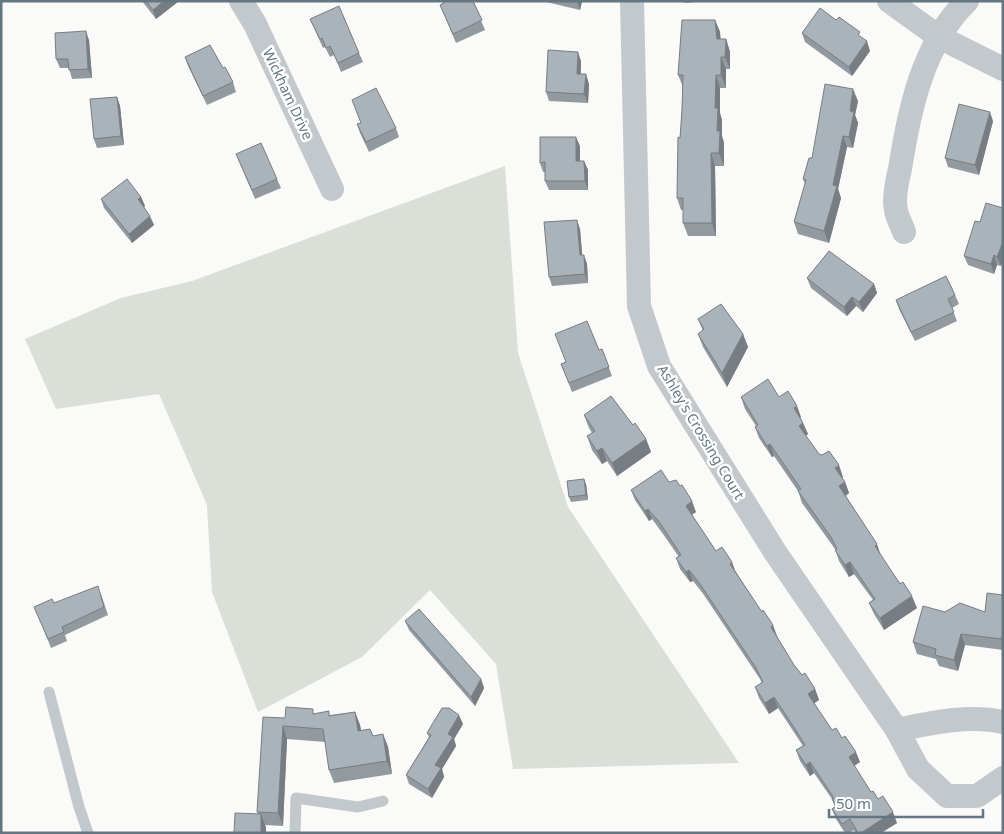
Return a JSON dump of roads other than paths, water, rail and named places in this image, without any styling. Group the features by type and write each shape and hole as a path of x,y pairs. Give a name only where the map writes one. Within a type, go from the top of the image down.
{"street":[{"name":"Wickham Drive","path":"241,1 256,24 332,189"},
{"name":"Ashley's Crossing Court","path":"632,1 639,306 659,366 775,552 897,730 918,769 947,796 977,796 1003,778"},
{"path":"889,1 939,37 1003,69"},
{"path":"904,232 896,210 896,188 904,139 921,81 939,37 950,20 967,1"},
{"path":"897,730 934,722 987,718 1003,722"}],"lane":[{"path":"49,692 79,807 88,833"},
{"path":"294,833 296,798 358,807 383,801"}]}
